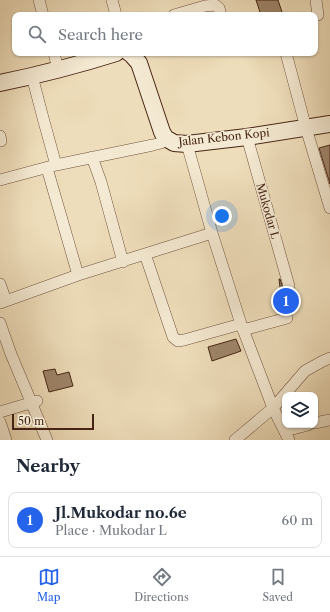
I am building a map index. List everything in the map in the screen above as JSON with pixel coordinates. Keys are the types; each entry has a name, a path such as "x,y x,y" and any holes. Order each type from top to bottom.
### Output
{"main road":[{"path":"0,81 58,70 107,56"},
{"name":"Jalan Kebon Kopi","path":"133,56 139,63 162,132 166,138 174,142 187,144 247,137 330,124"}],"street":[{"path":"39,0 43,12"},
{"path":"112,0 115,12"},
{"path":"316,0 318,12"},
{"path":"182,12 205,3 215,5 219,8 220,12"},
{"path":"55,56 58,70"},
{"path":"287,56 306,128 330,208"},
{"path":"32,76 43,118 51,166 78,275"},
{"name":"Mukodar L","path":"247,137 289,286"},
{"path":"0,180 51,166 153,145 166,138"},
{"path":"187,144 212,233 242,327 273,408 287,435 302,428"},
{"path":"92,157 101,182 123,262"},
{"path":"0,284 3,302 78,275 212,233"},
{"path":"145,254 173,338 178,341 287,318"},
{"path":"0,322 11,354 34,402 47,440"},
{"path":"235,440 273,408 306,371 330,358"},
{"path":"0,412 34,402"},
{"path":"318,422 330,420"},
{"path":"0,422 6,440"}],"building":[{"path":"256,0 278,0 282,12 260,12"},
{"path":"330,145 330,184 319,148"},
{"path":"279,279 284,291 288,293 293,311 283,312"},
{"path":"236,339 241,351 212,361 208,347"},
{"path":"55,369 57,375 69,372 73,386 49,392 43,371"}],"place":[{"name":"Jl.Mukodar no.6e","path":"286,301"}]}
